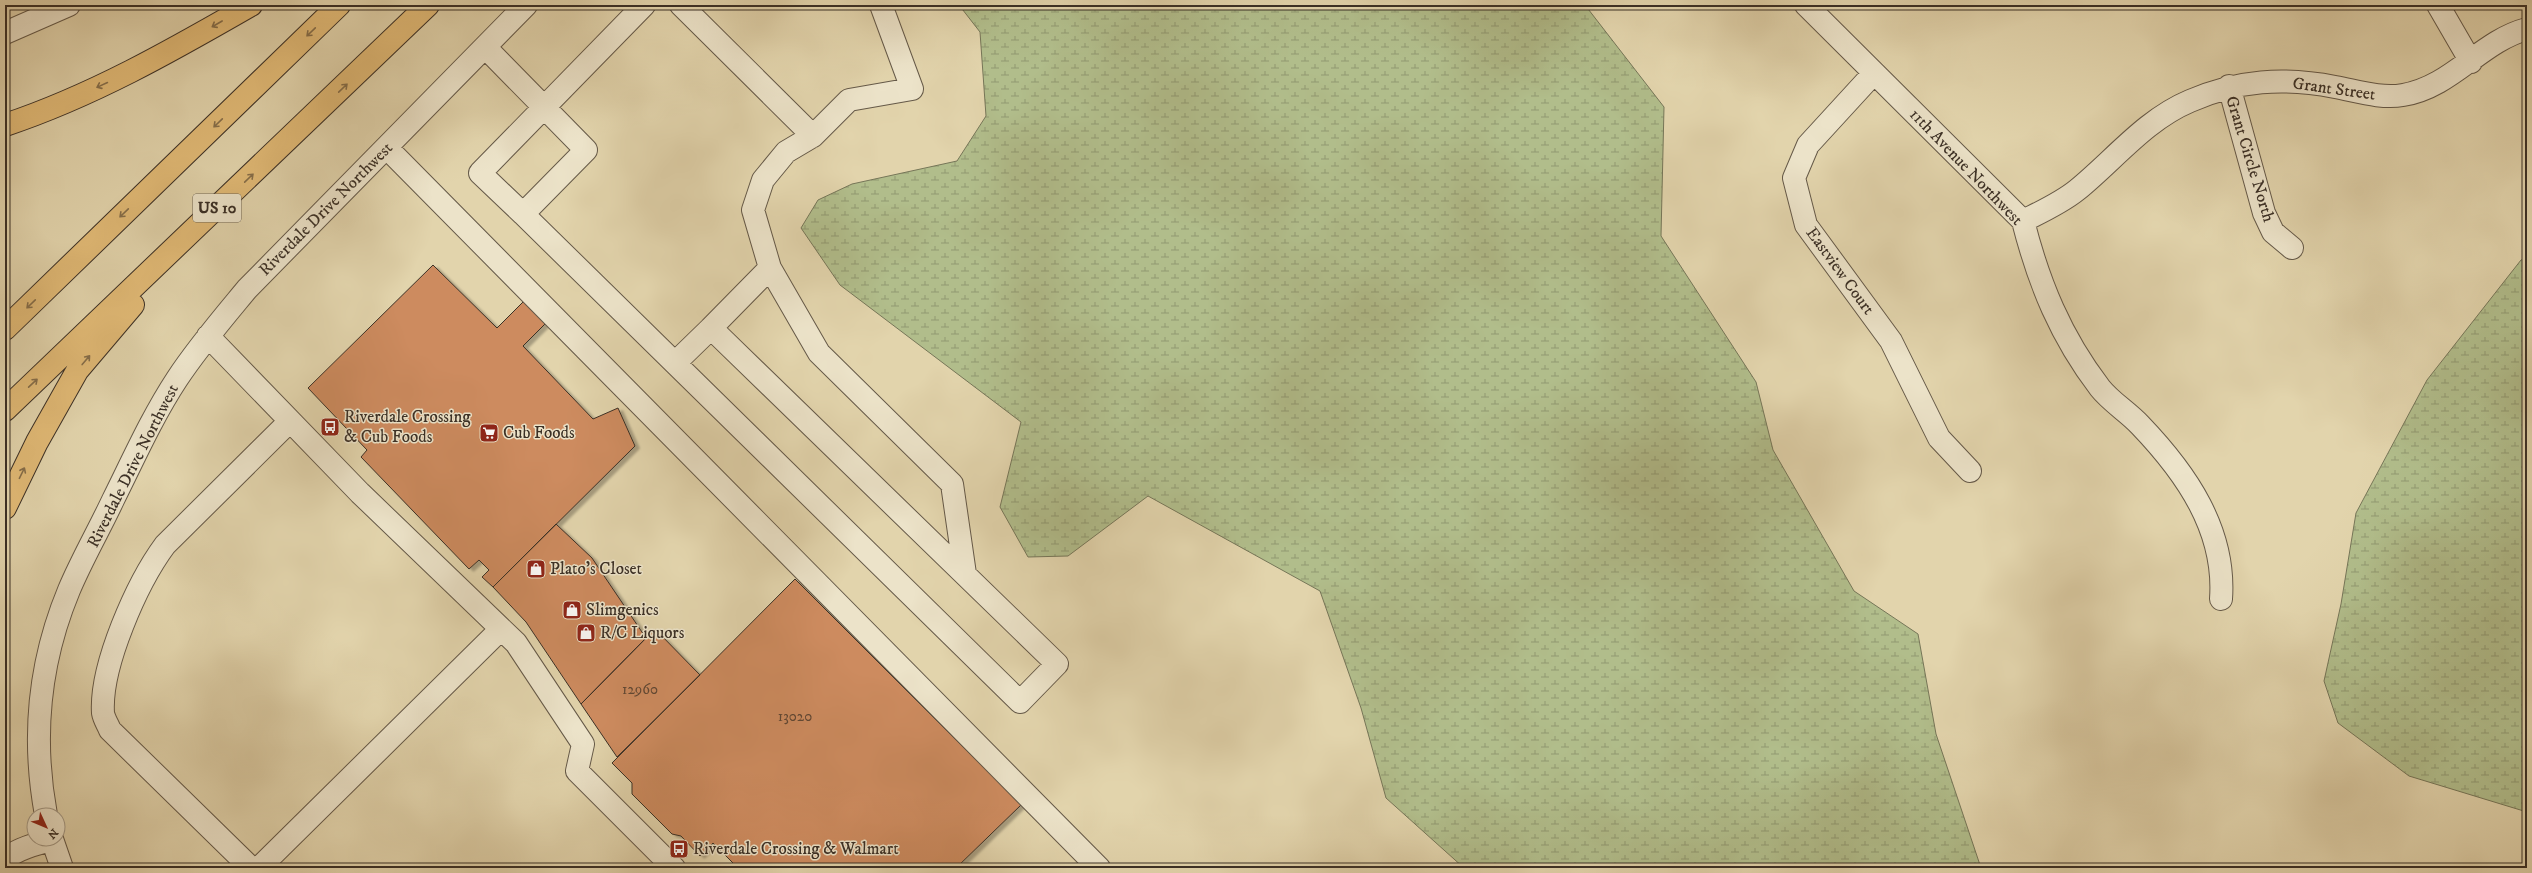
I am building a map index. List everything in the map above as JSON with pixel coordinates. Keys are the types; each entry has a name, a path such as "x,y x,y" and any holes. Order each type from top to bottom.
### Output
{"highway":[{"path":"5,125 53,109 152,62 251,5"},
{"path":"5,329 339,5"},
{"name":"US 10","path":"5,410 428,5"},
{"path":"5,508 37,442 77,371 206,219"}],"street":[{"path":"5,33 69,5"},
{"name":"Riverdale Drive Northwest","path":"44,807 39,778 37,727 42,682 53,635 69,590 152,422 176,380 208,336 248,289 526,5"},
{"path":"644,5 480,173 1020,702 1057,664 711,328"},
{"path":"681,5 813,136"},
{"path":"881,5 912,89 849,100 813,136 786,152 763,180 752,210 770,268 819,353 952,484 965,574"},
{"name":"11th Avenue Northwest","path":"1806,5 2023,222 2035,267 2051,309 2069,341 2101,389 2139,424 2176,464 2194,492 2214,534 2222,577 2221,599"},
{"path":"2438,5 2471,62"},
{"name":"Grant Street","path":"2023,222 2056,205 2076,191 2148,125 2189,101 2228,86 2264,82 2310,82 2382,96 2403,96 2436,85 2500,41 2527,29"},
{"path":"485,47 586,150 523,214"},
{"name":"Eastview Court","path":"1874,73 1808,145 1794,178 1806,225 1891,341 1939,438 1970,471"},
{"name":"Grant Circle North","path":"2228,86 2264,213 2273,232 2292,248"},
{"path":"387,148 1094,866"},
{"path":"675,364 770,268"},
{"path":"208,336 290,421 500,630 516,643 583,744 577,771 674,868"},
{"path":"251,868 110,730 103,715 104,693 123,623 155,558 165,545 290,421"},
{"path":"259,868 500,630"},
{"path":"5,859 12,853 27,847"},
{"path":"55,847 62,868"}],"green space":[{"path":"959,5 1585,5 1664,107 1661,236 1756,382 1773,450 1854,591 1918,634 1936,734 1981,868 1464,868 1386,798 1361,708 1320,591 1148,496 1068,556 1028,557 1000,507 1021,422 840,285 801,228 818,200 852,184 957,161 986,116 980,32"},
{"path":"2527,258 2527,812 2409,776 2338,723 2324,681 2341,604 2356,513 2427,380 2521,260"}],"building":[{"name":"Cub Foods","path":"433,265 497,328 526,299 548,321 523,346 593,419 618,408 635,446 493,587 482,577 489,570 479,560 469,569 361,457 367,450 308,388"},
{"path":"556,524 592,558 646,638 581,704 526,622 493,587"},
{"path":"795,579 1021,805 956,868 738,868 713,843 700,856 681,836 672,834 632,794 632,783 612,763"},
{"path":"655,629 700,675 617,757 581,704"}],"place":[{"name":"Riverdale Crossing & Cub Foods","path":"330,427"},
{"name":"Cub Foods","path":"489,433"},
{"name":"Plato's Closet","path":"536,569"},
{"name":"Slimgenics","path":"572,610"},
{"name":"R/C Liquors","path":"586,633"},
{"name":"Riverdale Crossing & Walmart","path":"679,849"}]}
